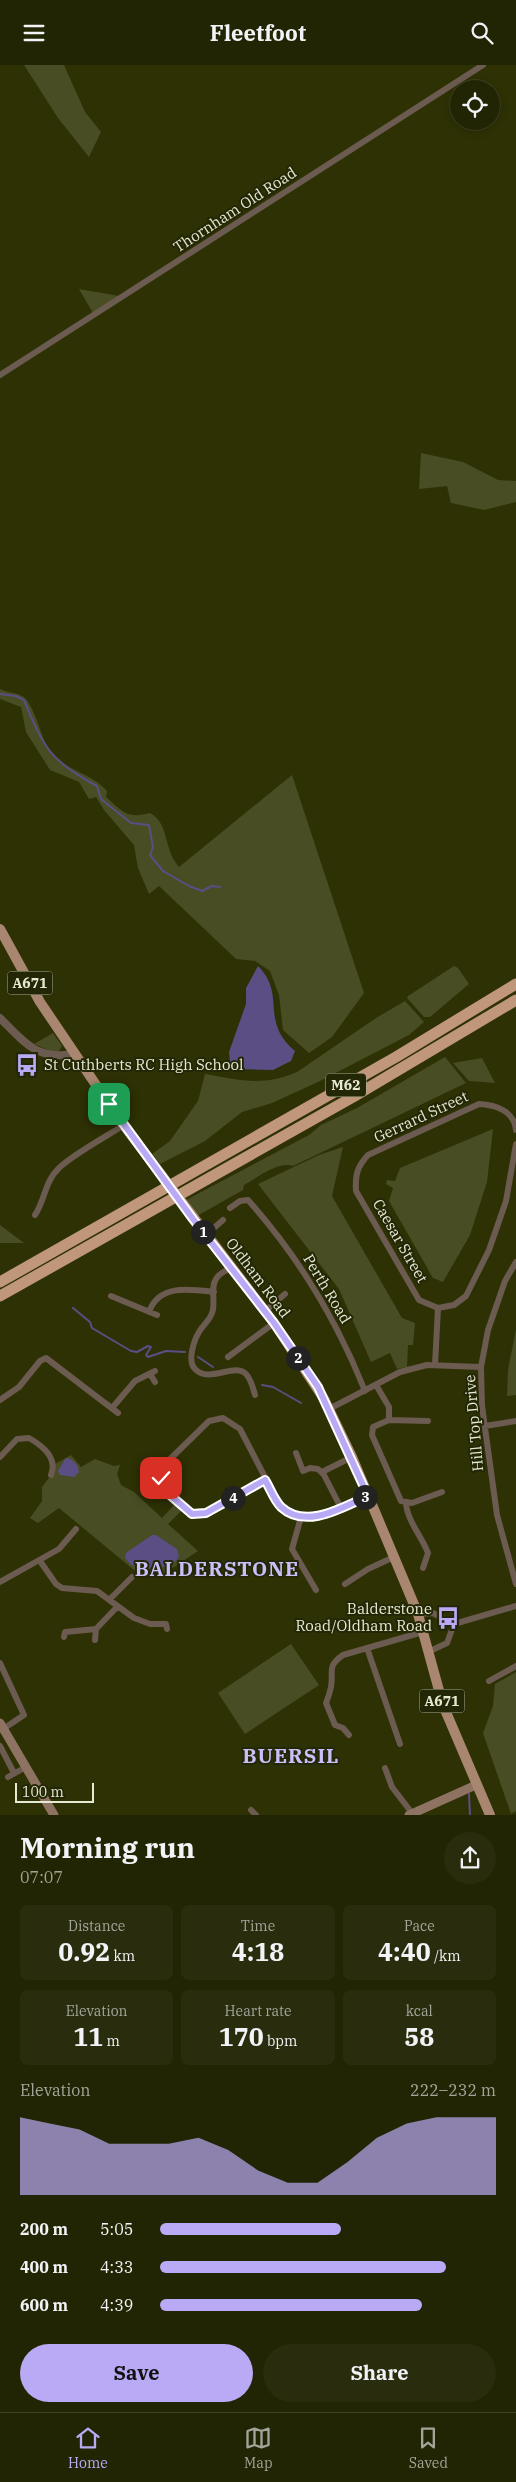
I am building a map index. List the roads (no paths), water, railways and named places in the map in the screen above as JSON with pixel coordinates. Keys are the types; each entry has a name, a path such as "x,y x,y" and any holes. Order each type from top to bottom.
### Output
{"highway":[{"name":"M62","path":"0,1282 175,1184 437,1033 516,985"},
{"name":"M62","path":"0,1296 353,1097 516,1000"}],"main road":[{"name":"Oldham Road","path":"0,929 40,1001 74,1054 124,1125 274,1323 318,1387 352,1457 418,1614 430,1651 443,1705 490,1815"},
{"path":"2,1726 54,1815"},
{"path":"411,1814 476,1785"}],"street":[{"name":"Thornham Old Road","path":"0,375 239,224 483,65"},
{"path":"0,1018 24,1042 41,1053 60,1056 74,1054"},
{"name":"Gerrard Street","path":"355,1175 359,1165 368,1155 479,1104 493,1105 508,1112 516,1130"},
{"path":"35,1215 41,1206 43,1192 59,1168 124,1125"},
{"path":"435,1365 438,1308 454,1305 466,1296 489,1250 506,1201 515,1161 516,1144"},
{"name":"Caesar Street","path":"355,1175 356,1191 419,1300 438,1308"},
{"name":"Perth Road","path":"230,1208 240,1201 248,1201 307,1275 327,1310 365,1391"},
{"path":"206,1235 223,1220"},
{"name":"Hill Top Drive","path":"516,1262 505,1281 488,1330 481,1367 485,1426 497,1515 516,1585"},
{"path":"231,1267 221,1272 215,1280 212,1315 198,1333 190,1367 210,1375 234,1370 243,1371 248,1375 255,1395"},
{"path":"149,1312 156,1299 163,1293 175,1290 214,1292"},
{"path":"265,1311 285,1294"},
{"path":"115,1296 157,1315"},
{"path":"228,1357 274,1323"},
{"path":"0,1400 18,1387 40,1361 46,1358 118,1413"},
{"path":"329,1409 400,1372 427,1365 481,1367"},
{"path":"112,1408 135,1381 152,1372 155,1382"},
{"path":"376,1385 388,1407 389,1420"},
{"path":"265,1480 206,1513 192,1514 163,1489 161,1478 162,1467 208,1421 224,1418 240,1429 280,1506 291,1514 301,1517 323,1515 368,1496"},
{"path":"428,1421 389,1420 373,1427 372,1435 400,1501 412,1503 442,1492"},
{"path":"485,1426 516,1421"},
{"path":"0,1457 17,1439 30,1438 43,1447 50,1456 53,1465 51,1476"},
{"path":"296,1453 303,1471 310,1468 318,1469 322,1472 341,1508"},
{"path":"322,1472 352,1457"},
{"path":"406,1502 406,1512 418,1529 428,1553 422,1567"},
{"path":"301,1517 292,1549 316,1590"},
{"path":"0,1582 59,1549 76,1529"},
{"path":"345,1584 368,1569 394,1557"},
{"path":"40,1561 56,1584 62,1587 97,1591 110,1599 116,1607 134,1618 150,1624 166,1624 167,1629"},
{"path":"110,1599 132,1577"},
{"path":"418,1614 433,1613 454,1624 516,1606"},
{"path":"95,1640 96,1629 116,1607"},
{"path":"430,1651 447,1643 454,1624"},
{"path":"64,1633 96,1629"},
{"path":"349,1735 343,1728 335,1725 326,1703 332,1686 330,1673 334,1661 343,1655 423,1632"},
{"path":"367,1648 400,1744"},
{"path":"0,1663 24,1715 2,1726"},
{"path":"489,1681 516,1666"},
{"path":"0,1746 14,1773"},
{"path":"8,1777 26,1767"},
{"path":"385,1768 392,1787 411,1814"}],"waterway":[{"path":"0,694 16,696 24,700 37,730 50,752 69,769 97,786 101,799 131,823 149,825 153,847 150,855 163,871 202,891 212,886 220,887"},
{"path":"73,1308 90,1322 92,1328 131,1351 137,1352 148,1346 151,1347 146,1355 148,1357 166,1351 185,1352"},
{"path":"198,1357 213,1367"},
{"path":"262,1385 273,1387 301,1403"},
{"path":"469,1794 470,1815"}],"place":[{"name":"St Cuthberts RC High School","path":"27,1065"},
{"name":"Balderstone Road/Oldham Road","path":"448,1618"}],"district":[{"name":"BALDERSTONE","path":"217,1569"},
{"name":"BUERSIL","path":"291,1756"}]}
